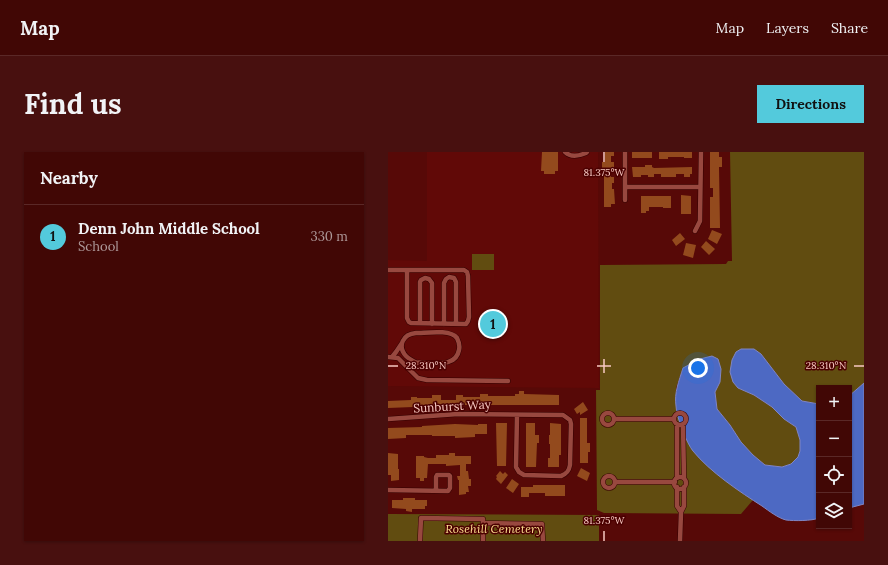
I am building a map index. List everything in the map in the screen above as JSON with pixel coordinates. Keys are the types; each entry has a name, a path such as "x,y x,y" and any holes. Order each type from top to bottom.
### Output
{"street":[{"path":"565,152 569,155 576,156 581,156 587,152"},
{"path":"625,152 625,200"},
{"path":"695,231 700,221 701,152"},
{"path":"625,187 700,186"},
{"path":"388,270 407,270 464,270 467,272 468,321 466,324 411,324 407,318 407,270"},
{"path":"444,324 444,283 449,277 454,278 456,282 456,324"},
{"path":"420,324 420,282 425,278 429,279 432,283 432,324"},
{"path":"390,357 396,352 406,336 412,333 446,332 457,338 460,348 459,353 452,362 417,363 406,357 403,352 403,341"},
{"path":"390,357 398,358 418,378 427,380 508,381"},
{"path":"409,368 417,363"},
{"path":"674,419 679,413 683,414 686,419 683,424 684,478 686,482 684,487 684,506 681,512 680,541"},
{"name":"Sunburst Way","path":"388,419 458,414 559,415 565,416 570,420 571,424 570,468 567,473 561,476 524,475 519,472 516,467 517,415"},
{"path":"614,419 674,419"},
{"path":"674,419 677,424 677,478 674,482"},
{"path":"677,424 683,424"},
{"path":"388,490 436,491 448,491 450,488 449,475 437,475 436,491"},
{"path":"677,478 684,478"},
{"path":"615,482 674,482"},
{"path":"674,482 677,487 677,506 681,512"},
{"path":"677,487 684,487"},
{"path":"420,541 421,518 483,519 483,541"},
{"path":"483,524 542,524 542,541"}],"shaded area":[{"path":"427,152 598,152 599,388 388,386 388,260 427,261"}],"green space":[{"path":"730,152 864,152 864,383 852,393 852,385 816,385 816,403 802,401 784,384 761,354 738,388 754,395 772,407 784,419 796,427 800,440 800,451 798,457 791,464 782,467 765,465 741,442 717,409 715,392 720,382 683,368 676,388 676,407 683,430 732,486 753,500 741,514 604,513 597,510 596,390 600,390 600,265 726,264 728,261 732,261"},
{"path":"472,254 494,254 494,270 472,270"},
{"name":"Rosehill Cemetery","path":"388,514 599,515 599,541 388,541"}],"water":[{"path":"741,349 754,349 761,354 784,384 802,401 816,403 816,519 798,521 786,520 774,514 717,474 693,451 685,436 676,411 677,387 683,368 700,359 712,356 718,359 721,369 720,382 715,392 717,409 741,442 765,465 782,467 791,464 798,457 800,451 800,440 796,427 784,419 772,407 754,395 738,388 733,382 730,372 732,360 736,352"},
{"path":"864,383 864,504 852,507 852,421 852,393"}],"building":[{"path":"542,152 558,152 558,171 555,171 555,174 544,174 544,171 541,171"},
{"path":"605,152 614,152 614,156 611,156 611,162 614,162 614,170 611,170 611,177 614,177 612,189 614,189 615,204 611,204 611,207 604,207 604,170 602,170 602,162 605,162"},
{"path":"632,152 652,152 652,158 632,158"},
{"path":"659,152 692,152 692,158 668,157 668,159 659,159"},
{"path":"710,152 719,152 719,157 722,157 722,167 719,167 720,228 710,228 710,197 713,197 713,188 710,188"},
{"path":"645,165 652,165 654,168 692,167 692,174 690,174 690,177 684,177 684,174 676,174 676,177 661,177 661,174 654,174 654,177 641,175 641,177 633,177 632,167 645,167"},
{"path":"681,195 691,196 691,214 681,214"},
{"path":"641,196 671,196 671,208 649,207 649,211 646,211 646,213 641,213"},
{"path":"712,230 722,234 717,244 708,239"},
{"path":"680,233 685,239 676,246 672,240"},
{"path":"706,241 715,249 709,255 701,247"},
{"path":"686,243 696,245 693,258 683,255"},
{"path":"519,391 524,391 524,394 559,395 559,405 463,405 388,408 388,401 411,400 411,397 432,398 432,395 441,395 441,400 456,400 456,395 463,395 463,397 480,397 480,394 488,394 488,396 515,396 515,394 519,394"},
{"path":"583,402 588,410 580,415 580,412 577,414 574,409"},
{"path":"580,418 587,418 587,443 590,443 588,463 580,463"},
{"path":"496,423 507,423 506,466 497,466"},
{"path":"526,423 535,423 535,435 539,435 539,443 537,443 536,467 526,467"},
{"path":"550,423 561,424 561,455 559,455 559,467 548,467 548,458 550,458"},
{"path":"455,424 487,424 487,434 475,434 475,437 455,438 455,436 406,435 406,438 388,439 388,428"},
{"path":"388,453 398,454 399,480 391,481 391,475 388,475"},
{"path":"449,453 455,453 455,456 471,456 471,464 466,464 466,471 468,471 469,479 471,479 471,486 468,486 469,492 466,492 466,494 459,495 459,480 457,476 460,476 460,465 446,466 446,464 428,464 427,478 424,478 424,481 420,481 420,478 416,478 416,456 436,458 436,455 449,455"},
{"path":"581,468 590,473 587,481 577,476"},
{"path":"500,471 503,474 505,472 508,475 501,484 496,479 496,476"},
{"path":"512,479 519,484 513,493 506,488"},
{"path":"533,485 565,485 565,496 545,496 545,493 529,493 529,497 521,497 521,487 533,487"},
{"path":"403,498 427,500 427,506 425,506 425,509 412,509 412,512 406,511 406,509 392,508 392,500 403,500"}],"place":[{"name":"Denn John Middle School","path":"493,324"}]}
